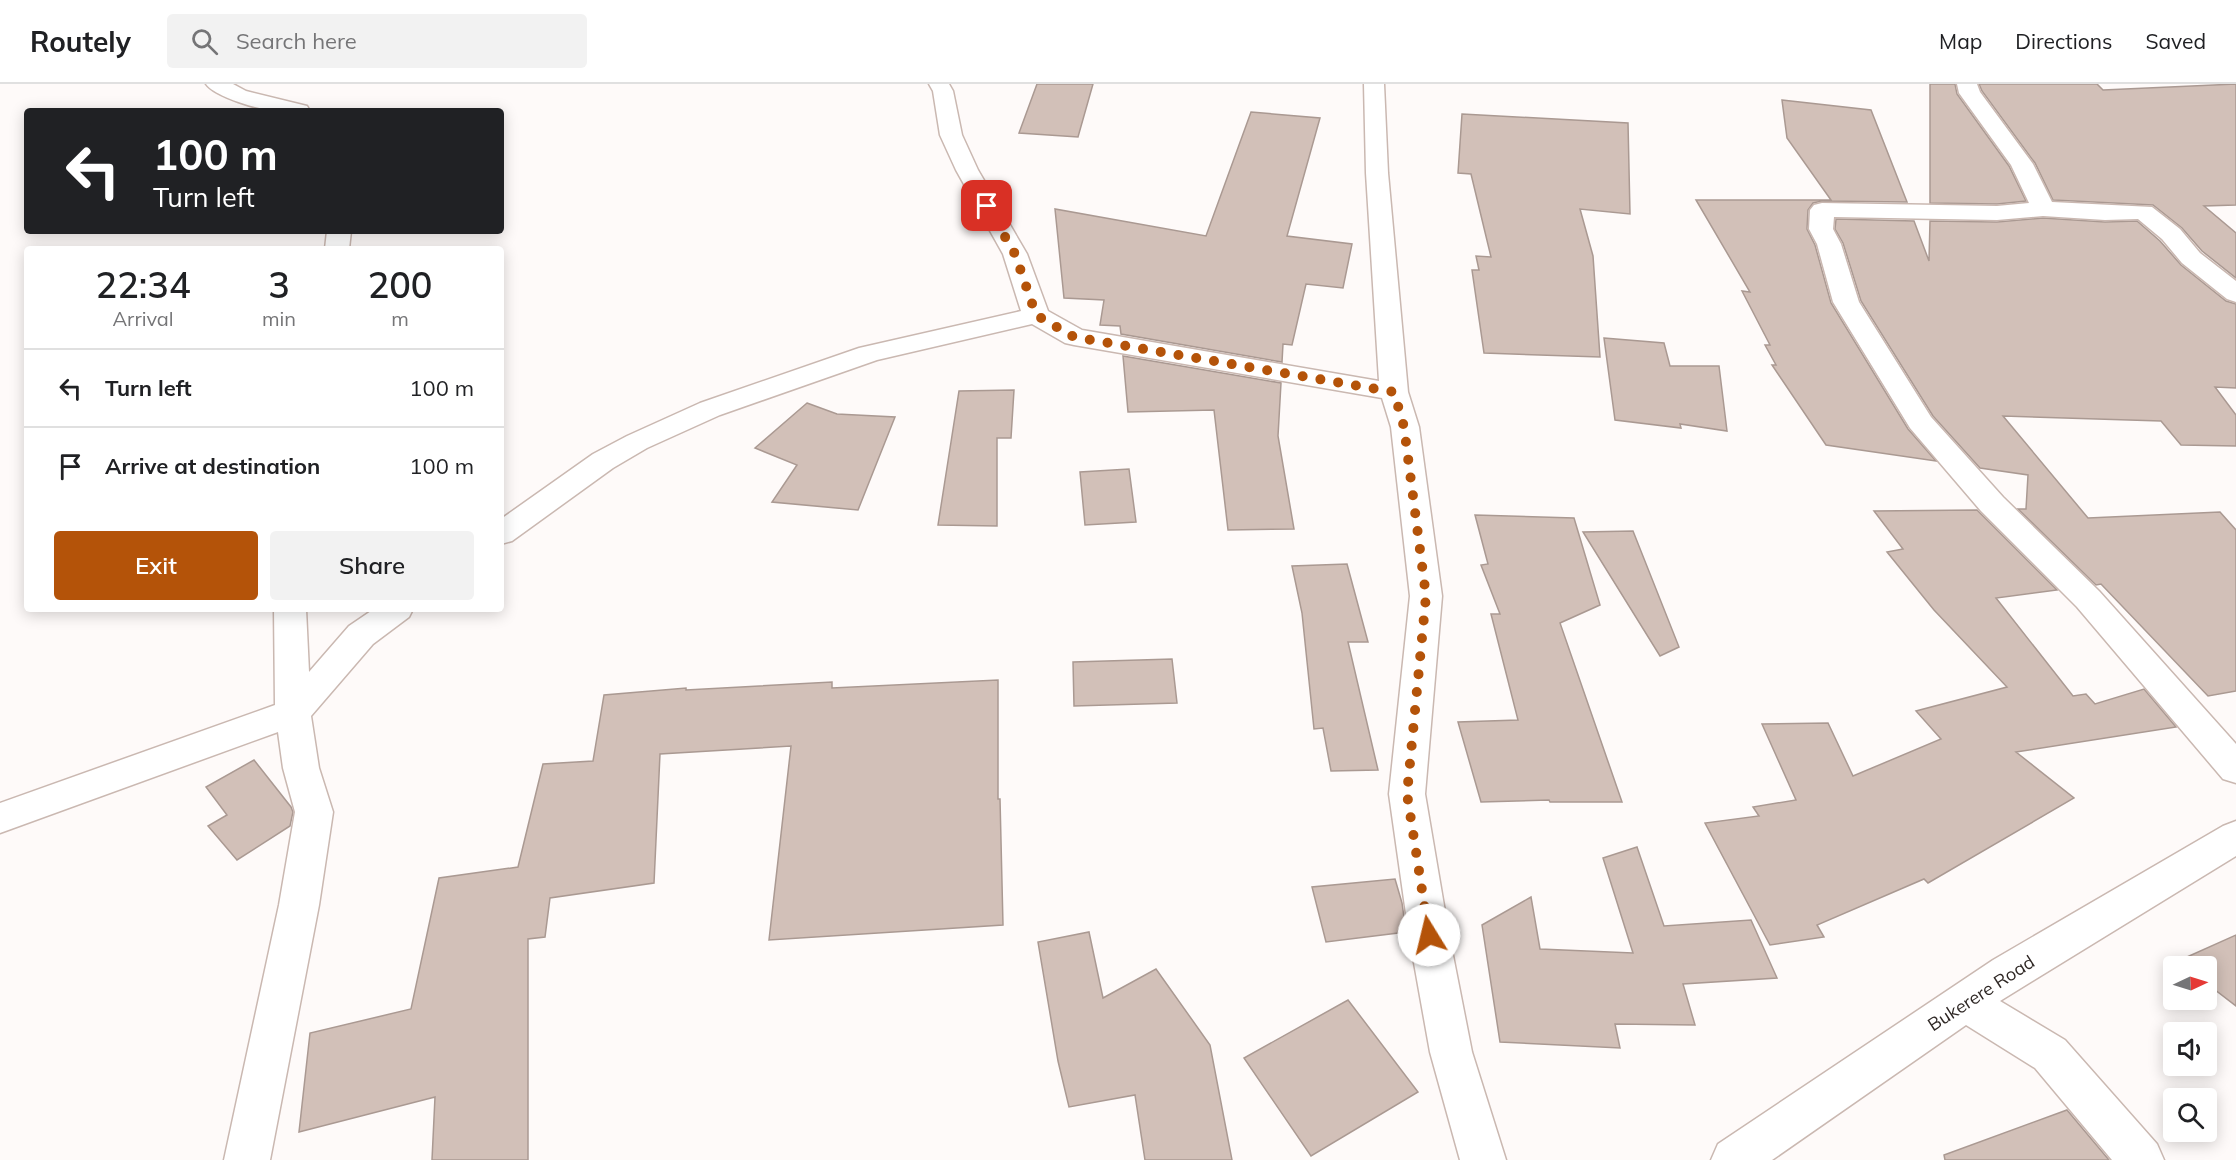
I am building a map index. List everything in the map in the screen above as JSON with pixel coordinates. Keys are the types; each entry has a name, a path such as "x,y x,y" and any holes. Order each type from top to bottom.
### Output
{"street":[{"path":"216,84 239,95 288,108"},
{"path":"939,84 943,91 951,135 967,170 1015,254 1036,315 1074,337 1394,392"},
{"path":"1374,84 1377,173 1394,392 1404,427 1426,596 1407,794 1429,935 1451,1052 1483,1160"},
{"path":"1967,84 1970,93 2022,164 2043,208"},
{"path":"2236,294 2191,258 2170,234 2144,212 2105,213 2043,208 1997,213 1822,210 1821,229 1829,244 1845,302 1920,422 1992,504 2088,599 2236,769"},
{"path":"504,532 603,461 637,442 710,409 869,354 1036,315"},
{"path":"247,1160 299,905 314,812 301,768 293,712 290,612"},
{"path":"0,818 293,712 361,635 393,612"},
{"name":"Bukerere Road","path":"1734,1160 2007,973 2236,837"},
{"path":"1966,1002 2050,1054 2141,1160"}],"building":[{"path":"1037,84 1093,84 1078,137 1019,133"},
{"path":"1930,84 1955,84 1957,94 2009,166 2026,201 1997,204 1930,203"},
{"path":"1979,84 2097,84 2103,90 2236,84 2236,205 2204,206 2236,233 2236,278 2202,251 2182,228 2153,205 2053,200 2035,163"},
{"path":"1782,100 1871,110 1907,202 1822,201 1813,203 1808,210 1807,229 1815,245 1831,303 1908,429 1936,461 1826,445 1772,365 1776,365 1765,345 1770,345 1742,291 1750,292 1696,200 1831,200 1787,138"},
{"path":"1251,112 1320,118 1287,236 1352,244 1343,288 1306,284 1292,345 1283,344 1282,362 1121,334 1120,326 1100,325 1104,300 1064,298 1055,209 1206,236"},
{"path":"1462,114 1628,123 1630,214 1580,209 1593,256 1600,357 1484,353 1472,270 1479,270 1476,256 1491,257 1471,174 1458,173"},
{"path":"2043,218 2105,222 2137,221 2160,241 2181,265 2226,301 2236,304 2236,388 2215,387 2236,415 2236,446 2181,445 2161,421 2003,416 2088,518 2220,512 2236,530 2236,691 2208,696 2101,584 2096,585 2018,509 2026,509 2028,475 1980,468 1933,416 1861,301 1843,243 1835,229 1836,219 1914,221 1929,261 1930,221 1997,222"},
{"path":"1604,338 1664,343 1670,366 1719,366 1727,431 1680,424 1681,428 1615,420"},
{"path":"1123,356 1281,383 1278,436 1294,529 1228,530 1214,410 1128,412"},
{"path":"1014,390 1011,438 997,438 997,526 938,525 959,391"},
{"path":"807,403 837,414 895,417 858,510 772,502 797,465 755,448"},
{"path":"1129,469 1136,522 1085,525 1080,472"},
{"path":"1977,510 2057,590 1996,598 2073,696 2086,694 2095,704 2144,689 2176,727 2016,752 2074,798 1928,883 1924,879 1817,925 1824,937 1770,945 1705,823 1759,816 1753,807 1796,800 1762,724 1828,723 1853,776 1941,739 1916,711 2007,687 1934,610 1887,552 1903,549 1874,511"},
{"path":"1475,515 1574,518 1600,605 1560,623 1622,802 1550,802 1549,800 1481,802 1458,722 1518,720 1491,614 1500,614 1481,565 1488,564"},
{"path":"1633,531 1679,647 1660,656 1583,532"},
{"path":"1347,564 1368,642 1348,642 1378,770 1331,771 1323,728 1314,729 1302,613 1292,566"},
{"path":"1172,659 1177,703 1074,706 1073,662"},
{"path":"998,680 998,799 1000,799 1003,925 769,940 791,746 660,754 654,883 550,898 545,937 528,939 528,1160 432,1160 435,1097 299,1132 310,1033 411,1009 439,878 518,867 543,764 593,761 604,695 686,688 686,690 832,682 832,688"},
{"path":"254,760 293,812 290,826 237,860 208,826 227,815 206,787"},
{"path":"1637,847 1664,926 1751,920 1777,978 1683,984 1695,1025 1615,1024 1620,1048 1500,1042 1482,925 1531,897 1540,949 1633,953 1603,858"},
{"path":"1395,879 1402,903 1406,932 1326,942 1312,887"},
{"path":"1089,932 1103,998 1156,969 1210,1045 1232,1160 1145,1160 1135,1095 1069,1107 1058,1061 1038,942"},
{"path":"2236,935 2236,1006 2217,991 2217,956 2189,956"},
{"path":"1348,1000 1418,1092 1311,1156 1244,1058"},
{"path":"2067,1110 2109,1160 1945,1160 1944,1155"}],"route":[{"path":"987,206 1015,254 1036,315 1074,337 1394,392 1404,427 1426,596 1407,794 1429,935"}]}
